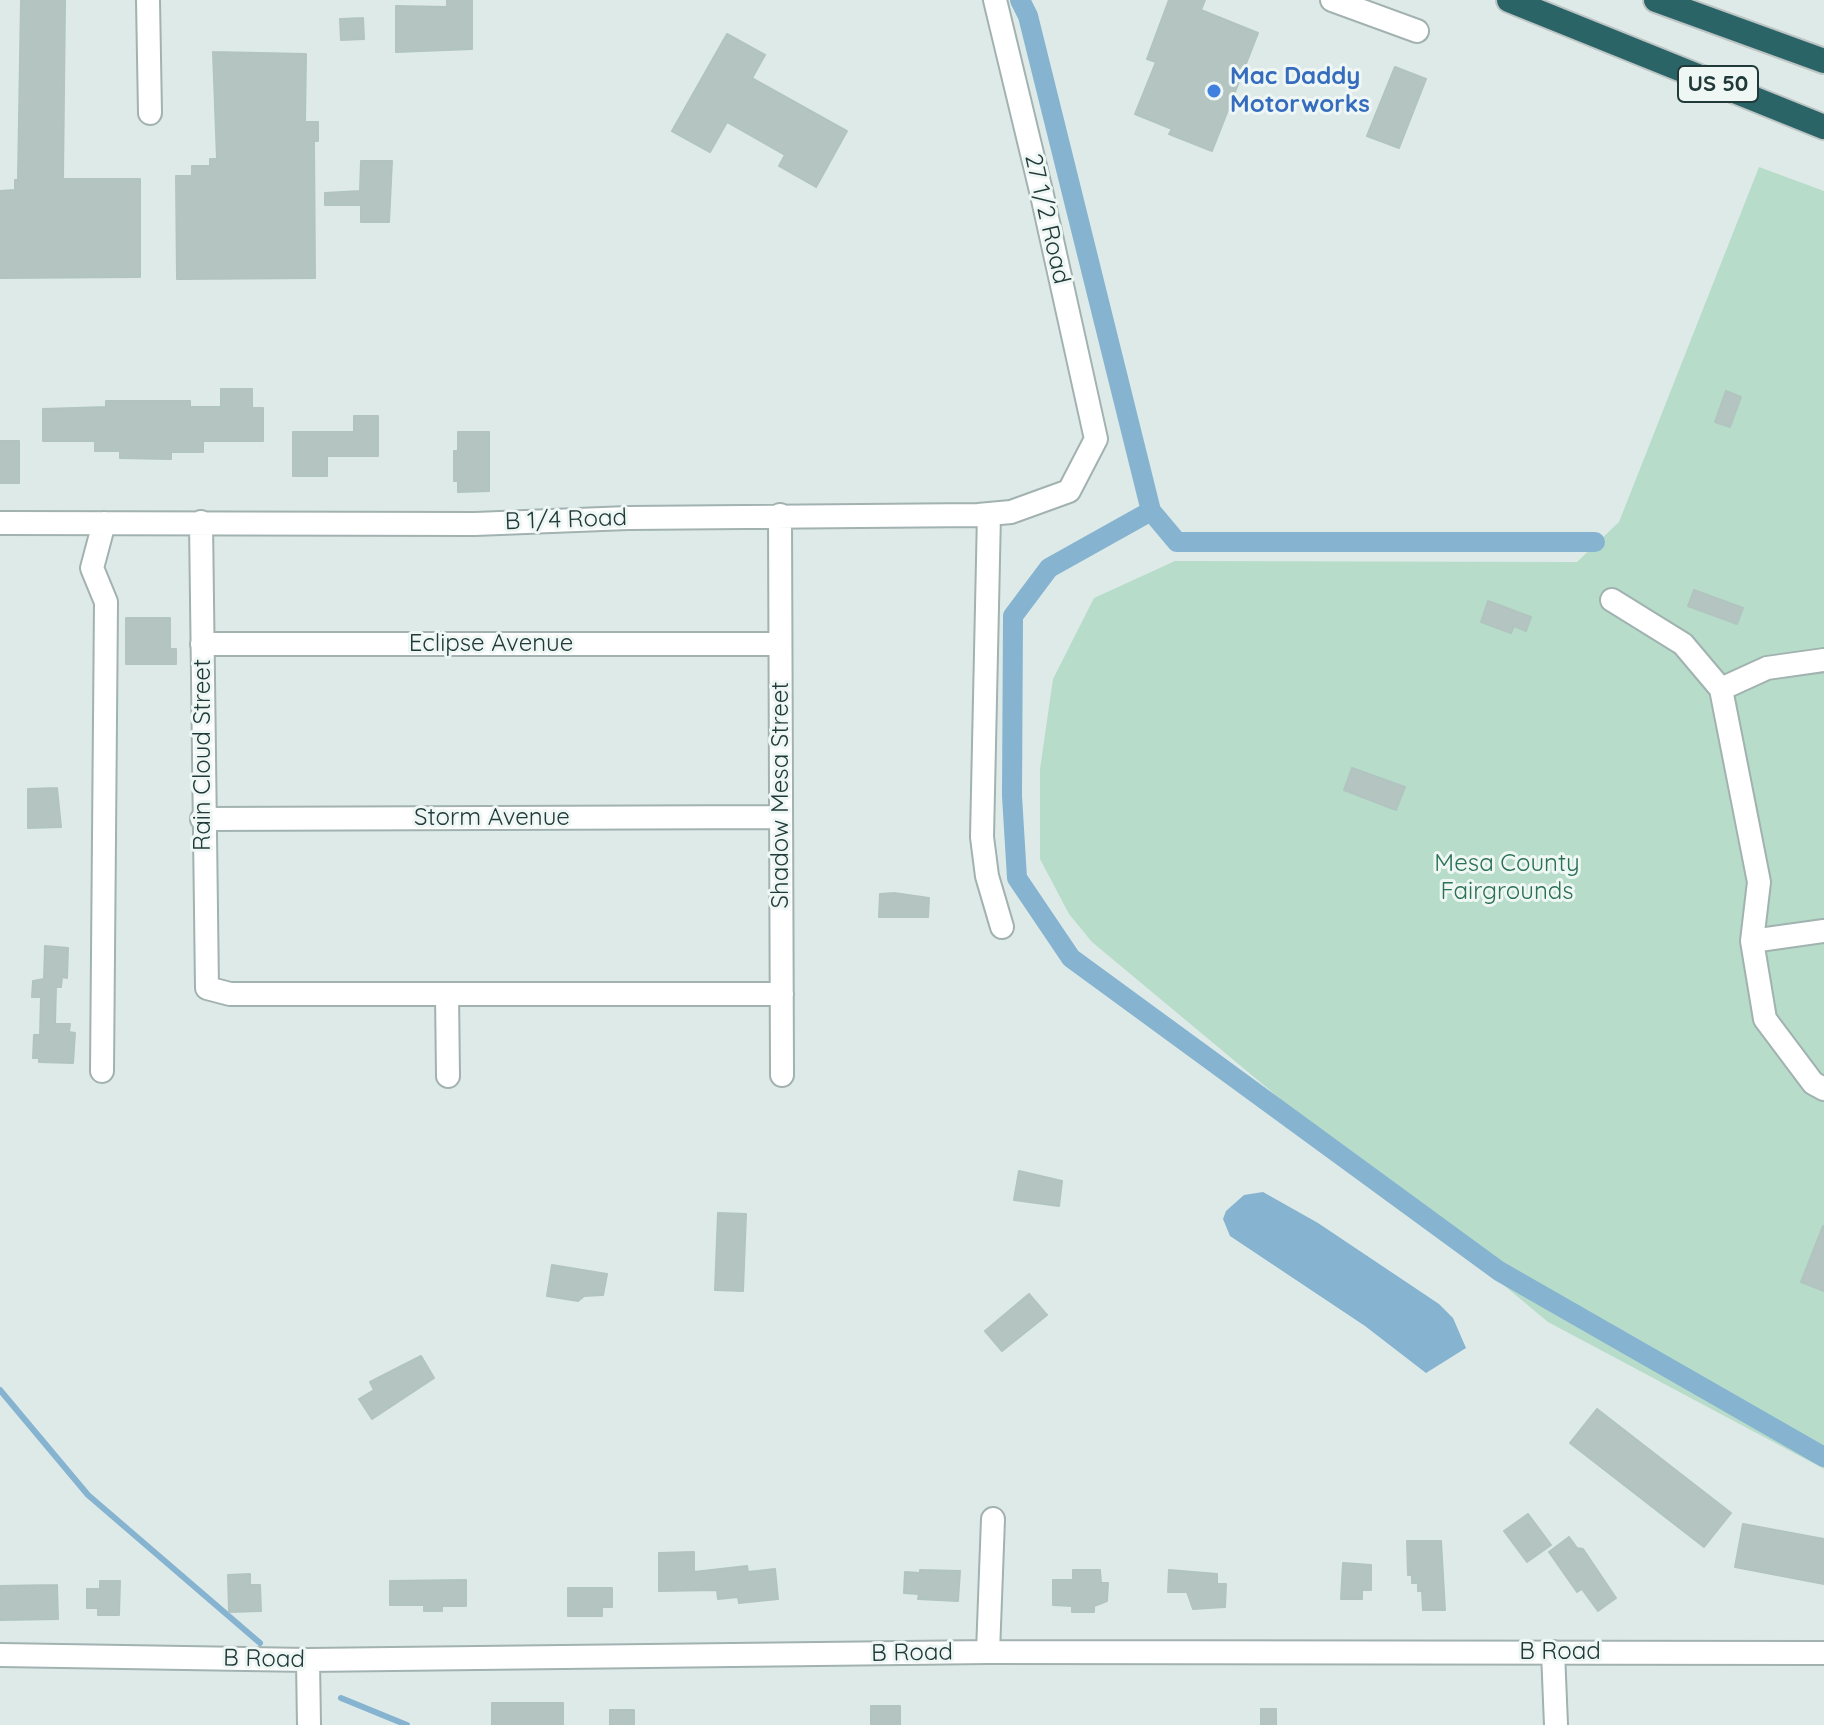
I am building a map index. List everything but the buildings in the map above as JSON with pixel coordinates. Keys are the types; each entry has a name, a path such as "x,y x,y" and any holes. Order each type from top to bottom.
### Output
{"highway":[{"name":"US 50","path":"1509,0 1824,127"},
{"name":"US 50","path":"1667,4 1824,61"},
{"path":"1667,4 1769,25 1824,46"},
{"path":"1612,41 1824,137"}],"street":[{"path":"148,0 150,113"},
{"name":"27 1/2 Road","path":"995,0 1096,439"},
{"path":"1332,0 1417,31"},
{"name":"B 1/4 Road","path":"0,523 475,524 780,515 989,514 1011,512 1069,491 1096,439"},
{"path":"989,514 982,837 987,876 1002,927"},
{"name":"Shadow Mesa Street","path":"780,515 782,1075"},
{"name":"Rain Cloud Street","path":"201,522 202,819 207,988 230,994 447,994"},
{"path":"102,1071 106,602 92,568 104,523"},
{"path":"1612,600 1683,644 1721,689 1759,882 1752,941 1765,1019 1813,1083 1824,1089"},
{"name":"Eclipse Avenue","path":"202,644 780,644"},
{"path":"1721,689 1767,668 1824,660"},
{"name":"Storm Avenue","path":"202,819 781,817"},
{"path":"1752,941 1824,931"},
{"path":"448,1076 447,994 782,994"},
{"path":"988,1652 993,1519"},
{"name":"B Road","path":"0,1655 308,1660 988,1652 1824,1653"},
{"path":"1553,1652 1556,1725"},
{"path":"308,1660 309,1725"}],"green space":[{"name":"Mesa County Fairgrounds","path":"1759,167 1824,191 1824,1469 1548,1322 1092,942 1069,914 1040,859 1040,769 1053,679 1094,598 1175,561 1577,562 1619,522"}],"water":[{"path":"1263,1192 1318,1223 1439,1304 1453,1318 1466,1348 1426,1373 1365,1326 1230,1236 1223,1219 1226,1211 1244,1195"}],"waterway":[{"path":"1020,0 1028,16 1151,511 1177,542 1595,542"},
{"path":"1151,511 1049,568 1013,616 1012,796 1017,878 1071,958 1499,1271 1824,1457"},
{"path":"0,1390 88,1495 260,1643"},
{"path":"341,1698 407,1725"}],"place":[{"name":"Mac Daddy Motorworks","path":"1214,91"}]}
